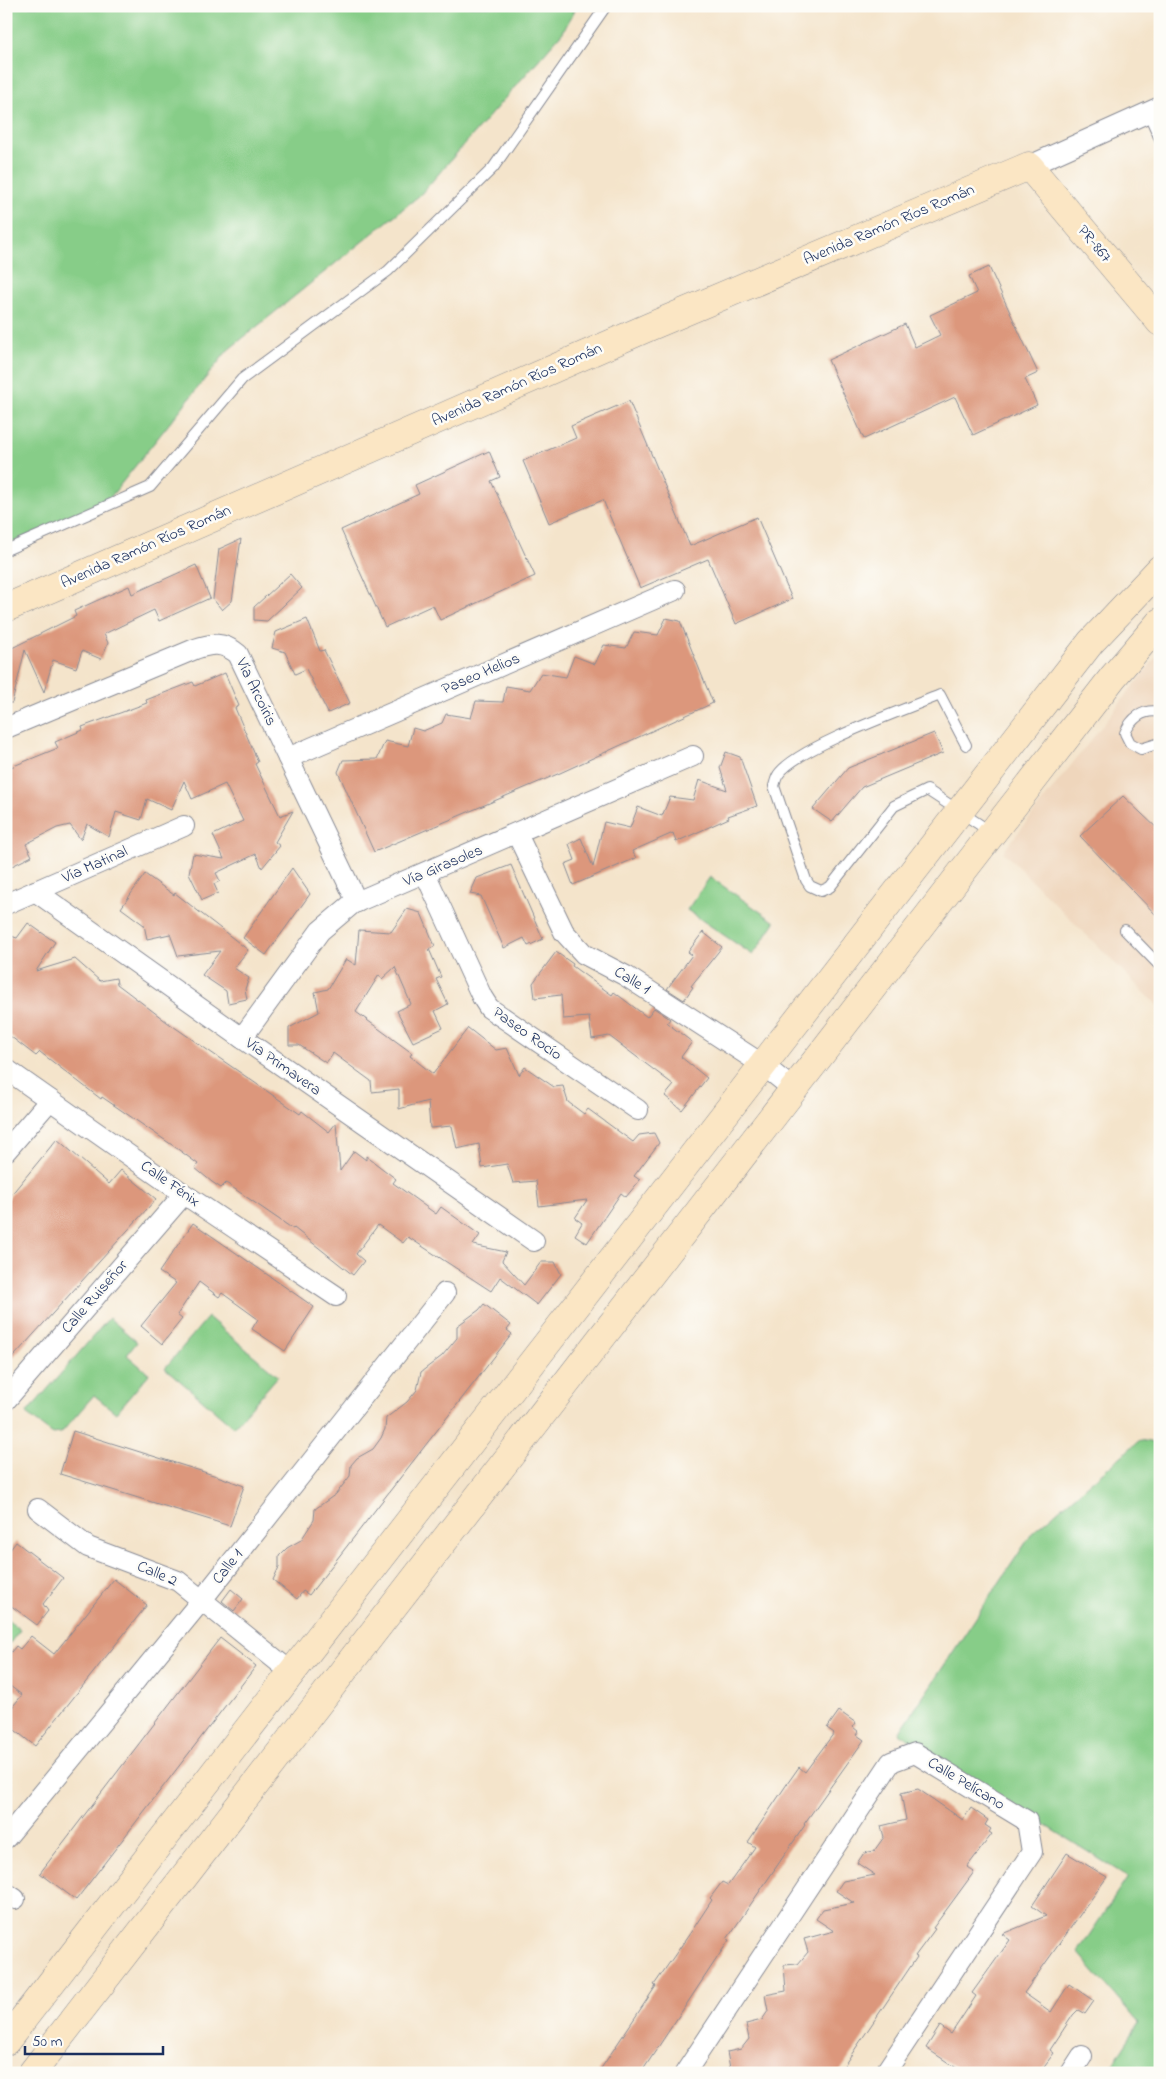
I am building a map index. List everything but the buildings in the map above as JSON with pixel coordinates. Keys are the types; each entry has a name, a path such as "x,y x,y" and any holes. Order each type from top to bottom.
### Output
{"street":[{"path":"1029,166 1154,110"},
{"name":"PR-867","path":"1029,166 1160,322"},
{"name":"Avenida Ramón Ríos Román","path":"6,608 640,331 1029,166"},
{"path":"6,2040 959,810 1091,642 1160,569"},
{"name":"Paseo Helios","path":"288,758 674,590"},
{"path":"32,2073 1113,676 1160,622"},
{"name":"Vía Arcoíris","path":"6,728 195,649 210,644 230,647 238,654 357,902"},
{"name":"Vía Girasoles","path":"242,1038 320,931 357,902 693,756"},
{"name":"Vía Matinal","path":"6,904 184,826"},
{"name":"Calle 1","path":"517,834 564,932 584,954 626,976 762,1065 793,1089"},
{"name":"Paseo Rocío","path":"425,873 482,998 489,1008 638,1110"},
{"name":"Vía Primavera","path":"35,891 534,1241"},
{"name":"Calle Fénix","path":"6,1069 184,1194 336,1296"},
{"path":"6,1151 50,1100"},
{"name":"Calle Ruiseñor","path":"6,1400 184,1194"},
{"name":"Calle 1","path":"6,1838 201,1600 445,1293"},
{"name":"Calle 2","path":"38,1509 88,1546 178,1581 291,1672"},
{"path":"291,1672 315,1676 329,1669 364,1624 378,1610 399,1598"},
{"path":"231,1816 234,1794 297,1706 299,1683 291,1672"},
{"name":"Calle Pelícano","path":"685,2073 891,1762 915,1753 1027,1821 1032,1852 885,2073"},
{"path":"1071,2073 1082,2056"}],"lane":[{"path":"6,550 150,487 242,379 388,271 494,168 606,6"},
{"path":"1154,110 1160,139"},
{"path":"966,745 940,695 818,746 795,759 778,775 774,786 806,880 810,886 821,891 830,887 894,806 926,790 992,832"},
{"path":"1160,712 1141,714 1129,722 1125,733 1130,743 1140,749 1160,742"},
{"path":"1125,930 1160,966"}],"shaded area":[{"path":"1160,652 1160,1008 1003,852"}],"green space":[{"path":"6,6 577,6 563,32 420,195 228,350 105,504 6,545"},
{"path":"710,877 775,922 753,955 687,910"},
{"path":"208,1317 278,1376 234,1427 165,1368"},
{"path":"109,1318 137,1342 127,1355 149,1374 116,1413 94,1395 61,1433 53,1434 26,1414"},
{"path":"1140,1440 1160,1444 1160,2073 1107,2073 1139,2023 1078,1952 1128,1877 899,1733 1033,1532"},
{"path":"6,1619 20,1630 6,1648"}]}
